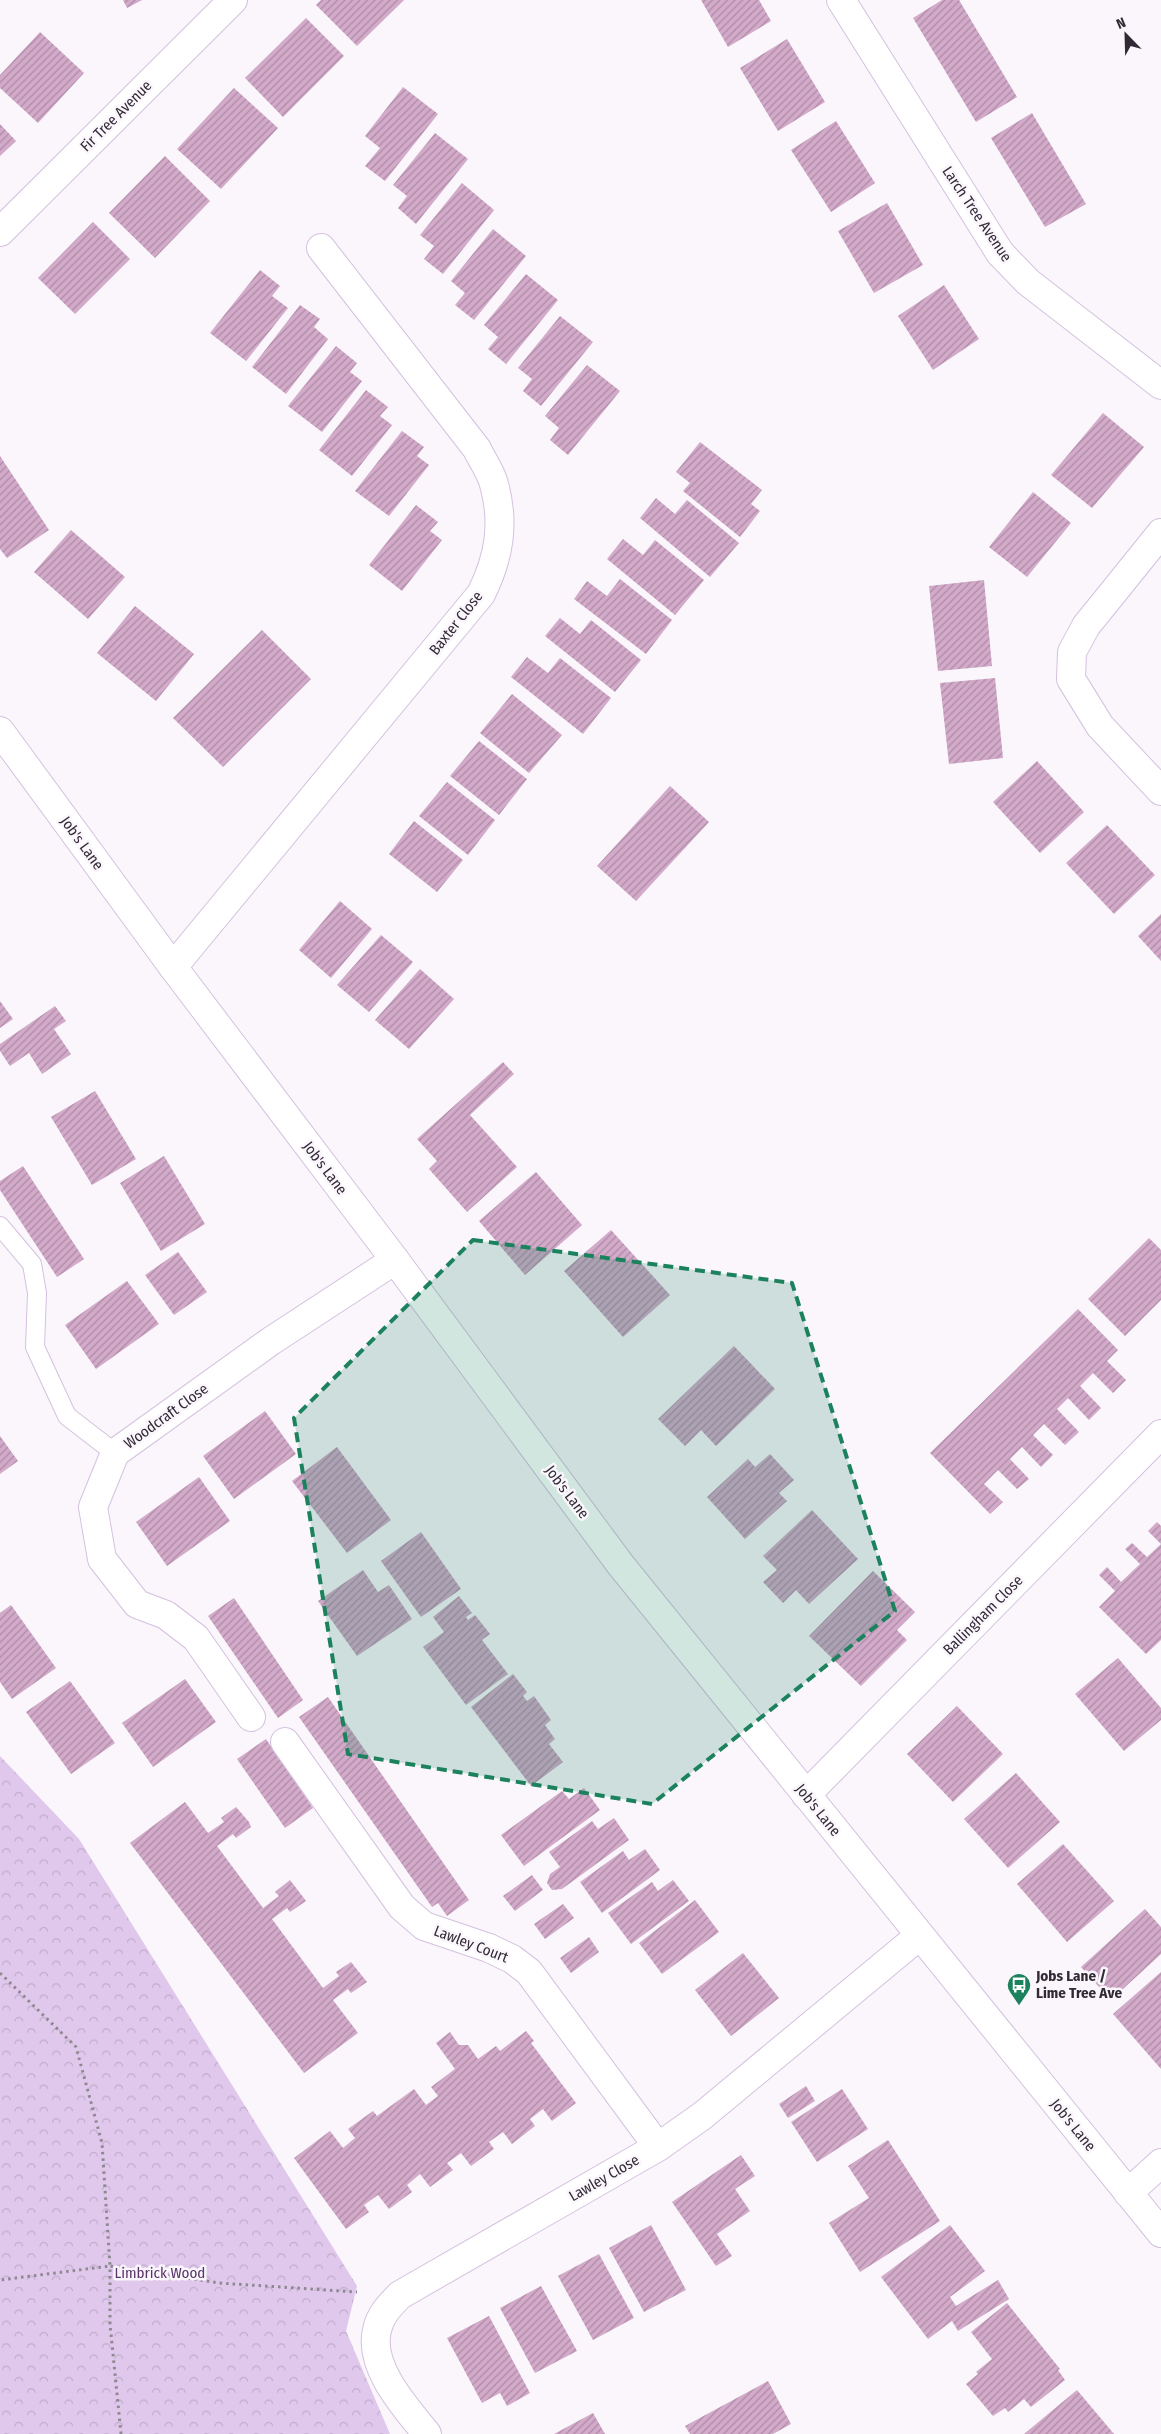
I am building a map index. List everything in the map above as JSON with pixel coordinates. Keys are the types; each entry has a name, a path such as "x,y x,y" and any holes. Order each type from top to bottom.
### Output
{"street":[{"name":"Fir Tree Avenue","path":"0,232 233,0"},
{"name":"Larch Tree Avenue","path":"841,0 1000,253 1028,282 1161,385"},
{"name":"Baxter Close","path":"173,968 480,594 493,570 498,546 500,518 494,483 476,449 321,248"},
{"path":"1161,534 1086,626 1072,652 1071,679 1100,726 1161,791"},
{"name":"Job's Lane","path":"0,731 173,968 395,1260 620,1564 1161,2233"},
{"name":"Woodcraft Close","path":"251,1717 196,1638 166,1615 137,1604 102,1559 93,1506 115,1453 271,1341 395,1260"},
{"name":"Ballingham Close","path":"806,1795 1161,1434"},
{"name":"Lawley Court","path":"285,1742 402,1907 424,1926 512,1959 529,1972 658,2147"},
{"name":"Lawley Close","path":"427,2434 396,2395 383,2371 378,2351 377,2330 385,2311 400,2294 658,2147 702,2116 919,1936"},
{"path":"1128,2192 1161,2163"}],"lane":[{"path":"0,1226 32,1264 37,1293 35,1347 67,1416 115,1453"}],"path":[{"path":"0,1973 76,2047 102,2143 110,2266 110,2324 121,2434"},
{"path":"0,2280 110,2266 219,2283 400,2294"}],"highlighted area":[{"path":"473,1240 792,1283 895,1611 652,1804 348,1754 294,1418"}],"green space":[{"name":"Limbrick Wood","path":"0,1756 79,1839 357,2286 346,2331 390,2434 0,2434"}],"building":[{"path":"123,0 142,0 127,8"},
{"path":"321,0 404,0 357,46 316,5"},
{"path":"701,0 759,0 771,21 728,47"},
{"path":"942,0 959,0 1017,97 976,122 913,18"},
{"path":"306,18 344,56 283,117 245,78"},
{"path":"40,32 84,73 38,123 0,88 0,75"},
{"path":"787,39 825,102 778,131 740,68"},
{"path":"403,87 438,114 385,181 365,166 380,148 365,136"},
{"path":"234,88 278,128 221,189 177,149"},
{"path":"1032,113 1086,204 1045,227 991,138"},
{"path":"836,121 875,183 831,212 791,150"},
{"path":"0,124 16,141 0,156"},
{"path":"435,133 468,159 416,224 398,208 407,196 393,185"},
{"path":"165,156 210,201 155,258 109,213"},
{"path":"462,183 494,210 443,274 424,259 434,246 420,235"},
{"path":"887,203 923,265 874,293 838,231"},
{"path":"93,222 130,259 75,314 38,278"},
{"path":"493,229 526,256 474,320 455,305 465,293 451,281"},
{"path":"260,270 280,286 272,296 288,308 246,361 210,333"},
{"path":"526,274 558,300 506,364 488,349 498,337 484,325"},
{"path":"944,285 979,339 933,370 898,316"},
{"path":"300,305 320,319 314,327 328,339 286,394 252,367"},
{"path":"560,316 593,342 541,406 523,391 532,379 518,368"},
{"path":"336,346 357,363 350,372 362,381 322,432 288,406"},
{"path":"587,365 620,391 568,455 550,440 559,428 545,416"},
{"path":"366,390 388,407 380,416 392,425 352,476 319,450"},
{"path":"1103,413 1144,447 1092,508 1051,475"},
{"path":"402,431 424,447 417,456 429,465 389,516 355,491"},
{"path":"700,442 762,490 751,504 760,511 740,537 683,491 690,483 676,472"},
{"path":"0,456 49,530 7,558 0,549"},
{"path":"1033,492 1071,523 1027,577 989,547"},
{"path":"656,498 675,514 687,500 739,543 710,577 640,518"},
{"path":"416,505 438,522 430,531 442,540 402,591 369,565"},
{"path":"71,530 125,577 88,619 34,572"},
{"path":"623,539 643,555 655,540 704,580 675,615 607,559"},
{"path":"620,579 672,620 646,654 574,599 587,581 607,596"},
{"path":"984,580 992,666 938,671 929,586"},
{"path":"135,606 194,654 156,701 97,653"},
{"path":"560,618 580,634 591,620 641,660 615,692 545,636"},
{"path":"262,630 311,679 223,767 173,718"},
{"path":"527,657 548,673 560,658 611,698 583,734 511,677"},
{"path":"995,678 1003,758 949,764 940,683"},
{"path":"512,694 562,735 529,773 480,733"},
{"path":"479,741 527,779 499,815 450,776"},
{"path":"1037,761 1084,812 1040,853 993,802"},
{"path":"447,782 495,820 468,855 419,816"},
{"path":"670,786 709,822 636,901 597,866"},
{"path":"414,821 463,860 437,892 389,854"},
{"path":"1107,825 1155,875 1114,914 1066,863"},
{"path":"340,901 372,929 331,978 299,950"},
{"path":"1161,914 1161,961 1138,936"},
{"path":"381,935 413,962 369,1012 337,985"},
{"path":"420,969 454,999 409,1049 375,1020"},
{"path":"0,1001 13,1019 0,1028"},
{"path":"55,1006 66,1021 54,1029 71,1054 42,1074 29,1053 10,1066 0,1051 0,1044"},
{"path":"503,1062 514,1074 470,1115 517,1167 467,1212 429,1169 437,1161 417,1139"},
{"path":"95,1091 136,1159 92,1185 51,1117"},
{"path":"164,1156 205,1224 161,1251 120,1183"},
{"path":"23,1166 84,1259 57,1277 0,1190 0,1181"},
{"path":"536,1172 582,1225 525,1275 479,1221"},
{"path":"611,1230 670,1295 623,1337 564,1271"},
{"path":"1149,1238 1161,1250 1161,1300 1125,1336 1088,1299"},
{"path":"178,1252 207,1292 174,1315 145,1275"},
{"path":"127,1281 159,1324 96,1369 65,1325"},
{"path":"1078,1309 1118,1350 1107,1361 1126,1380 1113,1393 1093,1373 1080,1386 1101,1408 1089,1420 1068,1398 1057,1409 1079,1432 1065,1445 1044,1424 1033,1435 1053,1455 1041,1467 1022,1447 1010,1459 1029,1479 1017,1489 998,1470 984,1484 1003,1502 990,1514 930,1453"},
{"path":"734,1346 775,1389 716,1446 701,1430 685,1446 658,1419"},
{"path":"265,1411 296,1454 234,1499 203,1456"},
{"path":"0,1436 18,1461 0,1474"},
{"path":"337,1447 391,1520 347,1553 292,1481"},
{"path":"770,1454 794,1480 779,1493 787,1501 745,1539 707,1497 748,1459 755,1467"},
{"path":"199,1477 230,1521 167,1566 136,1522"},
{"path":"812,1510 858,1559 809,1604 796,1590 783,1603 763,1582 777,1570 763,1556"},
{"path":"1157,1522 1161,1526 1161,1544 1148,1531"},
{"path":"421,1532 461,1589 421,1617 381,1561"},
{"path":"1132,1543 1147,1557 1161,1544 1161,1640 1146,1654 1099,1607 1115,1591 1099,1575 1107,1567 1121,1582 1140,1564 1125,1549"},
{"path":"363,1570 378,1592 389,1585 412,1619 357,1656 318,1601"},
{"path":"873,1571 915,1612 897,1630 907,1640 861,1686 809,1636"},
{"path":"459,1596 472,1613 466,1617 468,1620 475,1615 490,1634 482,1640 508,1674 466,1705 423,1647 444,1632 433,1617"},
{"path":"234,1598 303,1700 278,1718 208,1616"},
{"path":"11,1605 56,1668 12,1699 0,1682 0,1613"},
{"path":"1118,1658 1161,1708 1161,1720 1124,1751 1075,1694"},
{"path":"513,1674 527,1692 523,1696 527,1701 534,1696 551,1720 545,1725 555,1739 549,1744 563,1762 531,1786 471,1707"},
{"path":"185,1679 216,1722 153,1767 122,1723"},
{"path":"70,1681 115,1743 71,1774 26,1712"},
{"path":"328,1697 469,1900 447,1916 438,1903 432,1907 299,1717"},
{"path":"957,1706 1003,1754 953,1802 907,1754"},
{"path":"266,1739 313,1808 285,1828 237,1759"},
{"path":"1016,1773 1060,1822 1008,1868 964,1819"},
{"path":"584,1788 600,1810 524,1866 501,1835 562,1791 569,1799"},
{"path":"185,1802 208,1833 224,1822 221,1818 236,1807 249,1822 251,1827 236,1838 233,1834 217,1846 263,1908 279,1896 275,1892 290,1880 306,1901 290,1912 287,1908 272,1919 323,1988 339,1976 336,1972 351,1962 367,1982 351,1993 348,1989 333,2000 358,2033 304,2073 130,1843"},
{"path":"614,1818 629,1840 562,1889 552,1890 547,1883 550,1874 560,1867 549,1852 592,1821 598,1829"},
{"path":"1063,1844 1114,1901 1067,1942 1017,1884"},
{"path":"645,1849 660,1870 602,1913 580,1882 623,1851 629,1860"},
{"path":"532,1875 543,1890 515,1911 503,1896"},
{"path":"673,1880 689,1901 631,1944 608,1913 652,1882 658,1891"},
{"path":"695,1900 719,1932 662,1974 639,1943"},
{"path":"563,1904 574,1918 545,1939 534,1924"},
{"path":"1145,1909 1161,1927 1161,1954 1111,2000 1081,1967"},
{"path":"589,1937 599,1952 571,1973 560,1958"},
{"path":"743,1953 779,1998 731,2036 695,1990"},
{"path":"1161,1972 1161,2069 1113,2014"},
{"path":"526,2031 534,2041 531,2043 576,2103 552,2121 543,2109 530,2119 535,2126 512,2144 503,2132 489,2142 494,2149 471,2166 461,2153 447,2163 453,2170 430,2187 420,2174 407,2185 412,2192 389,2209 378,2195 364,2205 369,2212 346,2229 294,2158 330,2131 343,2148 355,2138 348,2129 373,2111 377,2116 414,2089 426,2105 438,2096 431,2087 455,2069 436,2043 450,2032 459,2045 468,2045 478,2059 496,2046 500,2051"},
{"path":"806,2086 815,2101 788,2118 779,2104"},
{"path":"842,2089 868,2129 817,2162 791,2122"},
{"path":"888,2140 940,2221 860,2272 829,2223 869,2198 848,2166"},
{"path":"741,2155 755,2176 735,2189 750,2211 717,2234 732,2256 716,2266 672,2202"},
{"path":"651,2225 686,2290 644,2312 609,2248"},
{"path":"950,2225 985,2271 950,2297 956,2306 998,2280 1009,2299 958,2331 952,2321 928,2339 881,2277"},
{"path":"599,2254 634,2318 593,2340 558,2276"},
{"path":"541,2286 577,2351 535,2373 500,2308"},
{"path":"1007,2303 1060,2369 1058,2370 1065,2380 1031,2407 1024,2399 1008,2412 1005,2408 993,2416 966,2384 978,2374 976,2372 992,2359 971,2332"},
{"path":"489,2316 530,2393 507,2406 500,2393 482,2403 447,2338"},
{"path":"768,2381 791,2424 773,2434 690,2434 685,2426"},
{"path":"1077,2390 1114,2434 1024,2434"},
{"path":"593,2413 605,2434 554,2434"}],"place":[{"name":"Jobs Lane / Lime Tree Ave","path":"1019,2006"}]}
